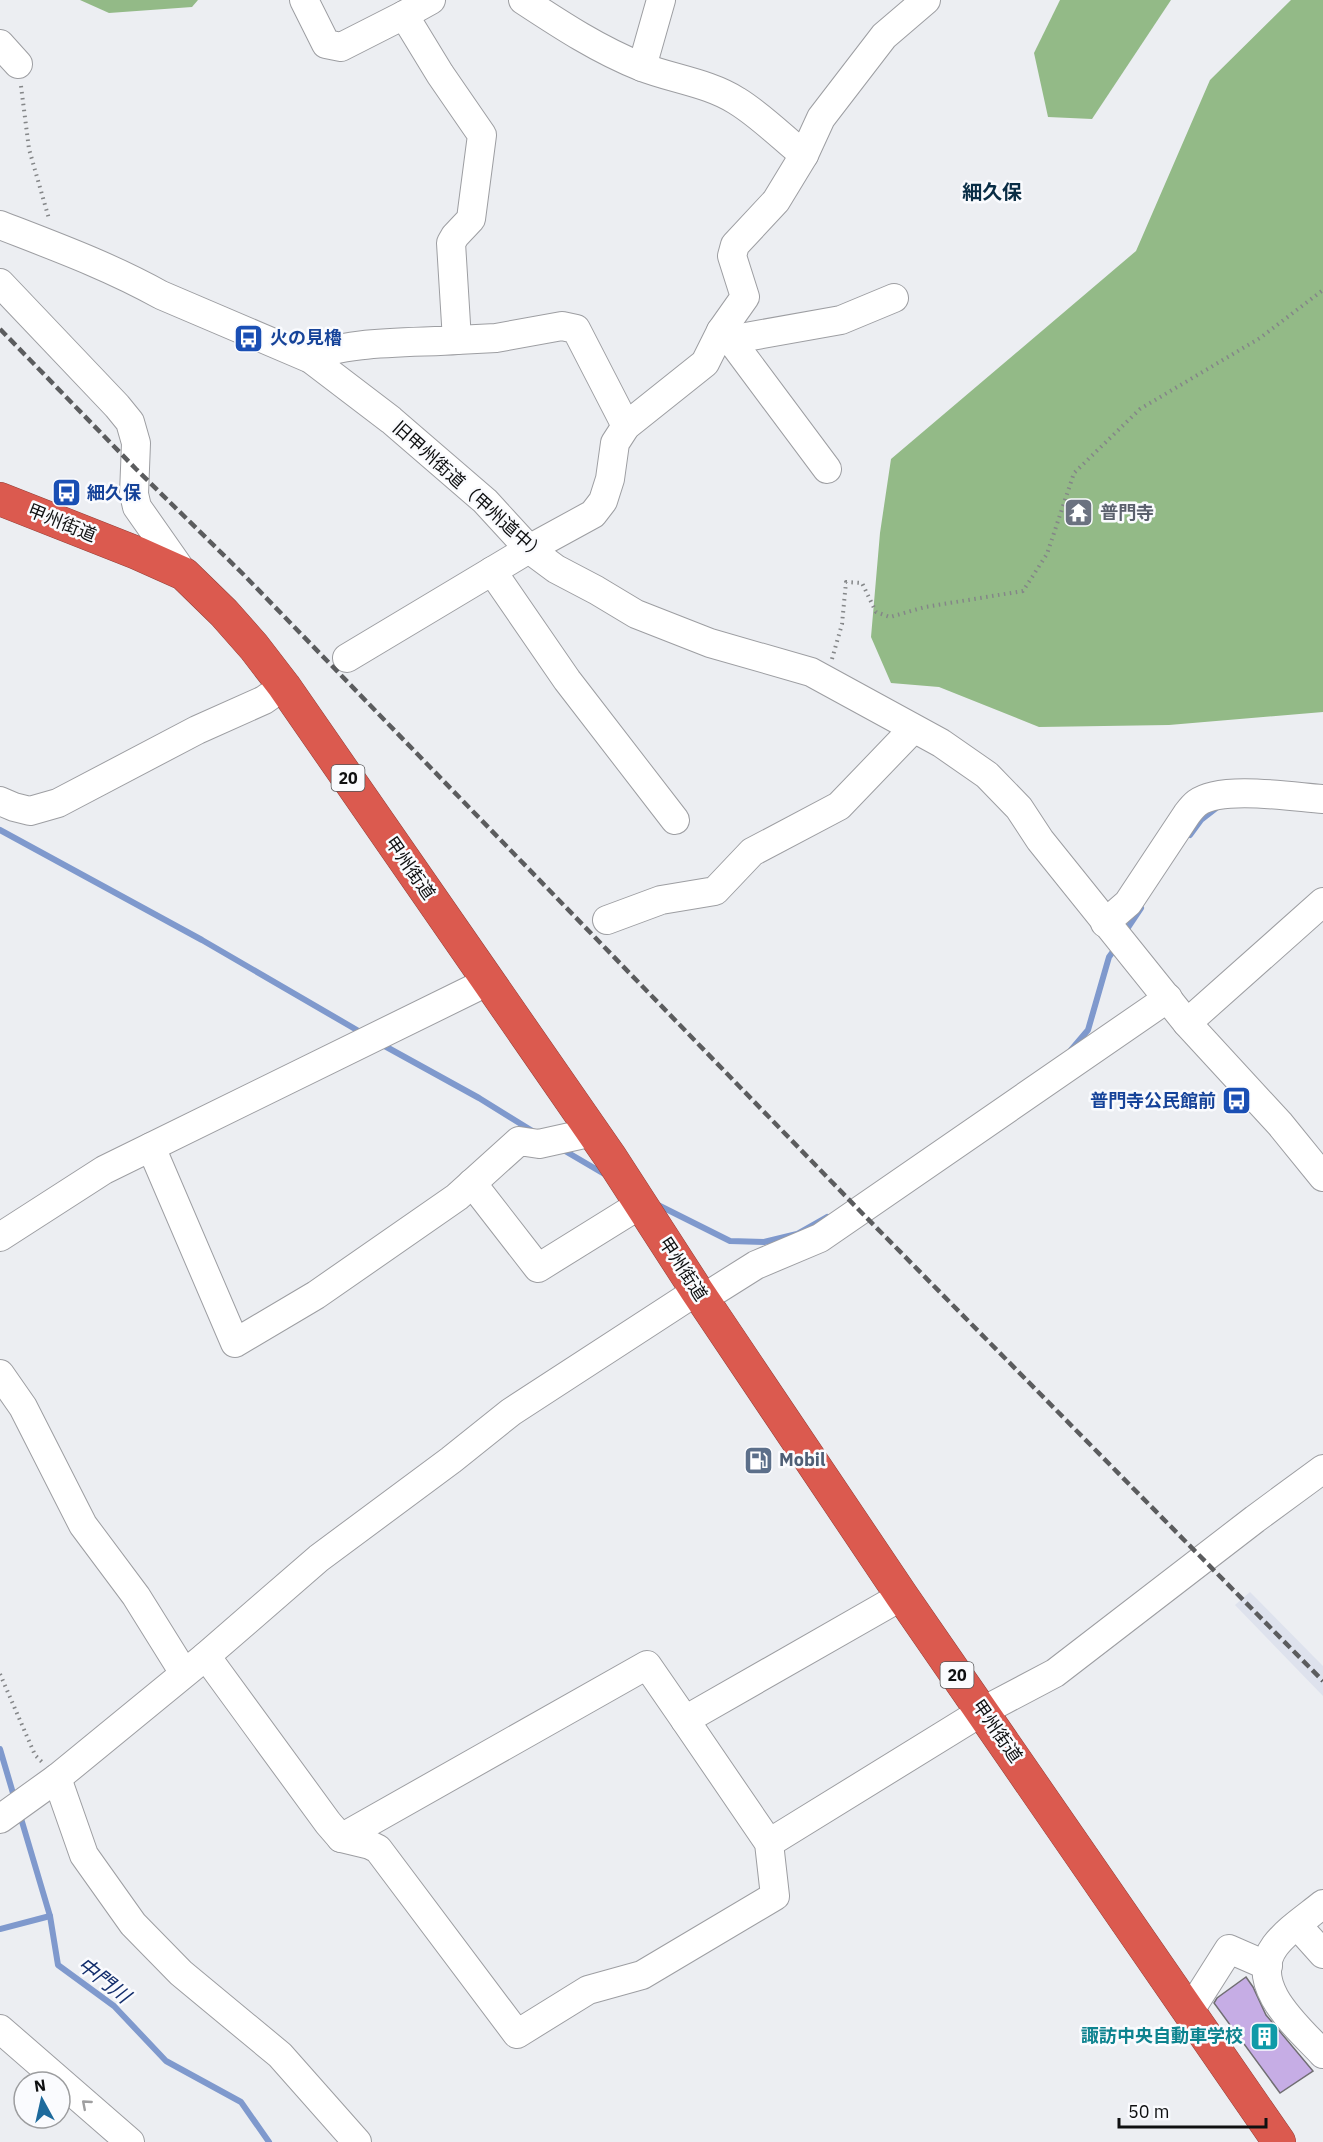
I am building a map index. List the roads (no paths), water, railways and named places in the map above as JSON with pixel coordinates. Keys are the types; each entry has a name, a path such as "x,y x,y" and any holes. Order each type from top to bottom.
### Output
{"highway":[{"name":"甲州街道","path":"0,499 184,574 224,613 254,647 284,686 489,981 577,1143 641,1204 902,1596 1279,2142"}],"street":[{"path":"304,0 326,44 341,47 431,0"},
{"path":"523,0 570,32 642,67 719,92 737,101 804,155"},
{"path":"642,67 661,0"},
{"path":"347,658 529,549 593,514 603,501 610,479 615,443 627,426 705,363 725,335 745,297 732,256 735,245 776,201 804,155 821,118 884,36 926,0"},
{"path":"404,15 440,74 482,135 471,219 451,243 457,340"},
{"name":"旧甲州街道（甲州道中）","path":"0,225 139,282 160,295 311,359 391,420 485,501 529,549 556,569 636,614 710,643 811,672 941,743 987,776 1019,808 1040,840 1187,1023 1280,1124 1323,1177"},
{"path":"0,283 130,422 136,442 134,494 137,507 184,574"},
{"path":"725,335 841,320 894,298"},
{"path":"311,359 321,352 358,346 507,336 562,326 576,329 627,426"},
{"path":"725,335 827,469"},
{"path":"492,571 567,680 675,820"},
{"path":"0,801 30,811 58,803 197,730 264,700 284,686"},
{"path":"607,920 661,900 715,891 752,852 839,806 912,729"},
{"path":"1115,935 1128,903 1187,813 1198,802 1215,797 1247,793 1323,799"},
{"path":"1187,1023 1323,902"},
{"path":"0,1237 104,1170 489,981"},
{"path":"0,1820 51,1783 206,1656 319,1558 451,1460 511,1412 700,1295 756,1265 820,1238 1168,998"},
{"path":"151,1147 235,1342 316,1296 457,1197 519,1141 577,1143"},
{"path":"472,1183 538,1268 641,1204"},
{"path":"0,1374 23,1407 83,1525 136,1596 184,1673"},
{"path":"769,1843 983,1711 1055,1673 1246,1525 1323,1469"},
{"path":"685,1720 902,1596"},
{"path":"206,1656 328,1823 341,1838 378,1849 517,2034 588,1990 642,1976 775,1896 769,1843 647,1665 341,1838"},
{"path":"51,1783 84,1855 133,1924 181,1973 280,2055 357,2142"},
{"path":"1323,1904 1273,1949 1268,1966 1268,1985 1275,2001 1323,2055"},
{"path":"1297,1925 1323,1954"},
{"path":"1189,2012 1229,1949 1268,1966"},
{"path":"0,2030 130,2142"}],"waterway":[{"path":"1190,835 1201,820 1219,806"},
{"path":"0,830 202,940 362,1033"},
{"path":"1125,932 1141,908"},
{"path":"1071,1050 1088,1030 1109,957 1117,946"},
{"path":"381,1044 479,1098 534,1132"},
{"path":"560,1148 606,1175"},
{"path":"656,1204 730,1241 764,1242 797,1234 827,1217"},
{"name":"中門川","path":"0,1749 15,1800"},
{"name":"中門川","path":"20,1815 50,1916 58,1965 114,2006 166,2061 241,2102 269,2142"},
{"path":"0,1929 50,1916"}],"railway":[{"path":"0,329 136,469 243,574 860,1211 1323,1681"}],"place":[{"name":"火の見櫓","path":"249,338"},
{"name":"細久保","path":"66,493"},
{"name":"普門寺","path":"1079,513"},
{"name":"普門寺公民館前","path":"1237,1101"},
{"name":"Mobil","path":"758,1460"},
{"name":"諏訪中央自動車学校","path":"1264,2036"}],"district":[{"name":"細久保","path":"992,192"}]}
